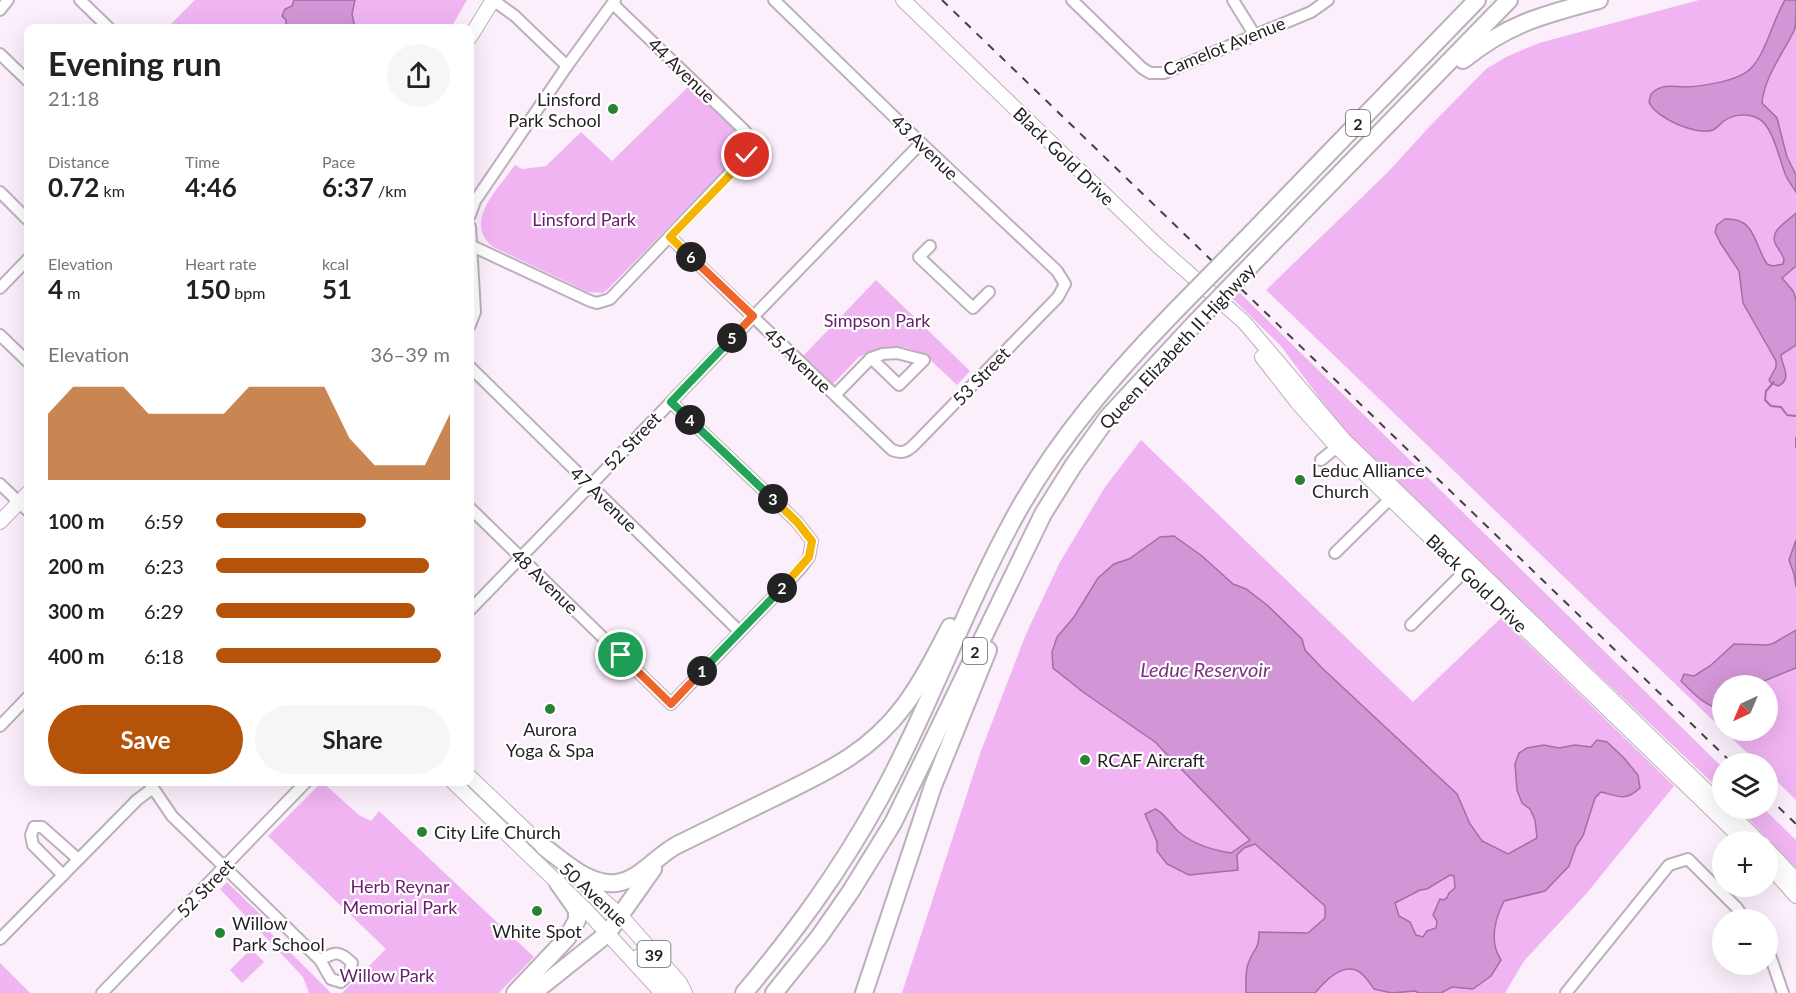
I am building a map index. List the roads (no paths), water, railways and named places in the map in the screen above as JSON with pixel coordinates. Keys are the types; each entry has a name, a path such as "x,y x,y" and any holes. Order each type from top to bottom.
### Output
{"highway":[{"name":"Queen Elizabeth II Highway","path":"774,993 851,891 893,823 1043,514 1108,417 1195,323 1509,0"},
{"path":"1383,130 1423,98 1459,63 1496,35 1540,15 1599,0"},
{"name":"Queen Elizabeth II Highway","path":"744,993 814,906 854,845 895,768 1014,518 1084,413 1178,308 1472,4"},
{"path":"864,993 933,786 1043,514"},
{"path":"544,847 592,879 615,883 637,875 673,847 839,766 883,730 904,706 924,677 970,584 1014,518"},
{"path":"533,993 607,934 644,880 659,863 679,847 720,824"},
{"path":"515,993 567,938 573,928 577,910 558,883"}],"main road":[{"path":"468,24 483,0"},
{"path":"474,31 493,0"},
{"name":"Black Gold Drive","path":"903,0 1150,238 1244,322 1307,398 1340,444 1734,831"},
{"path":"0,522 24,505"},
{"path":"0,532 24,506"},
{"name":"Black Gold Drive","path":"1468,568 1712,796"},
{"name":"50 Avenue","path":"474,781 621,916 680,983 685,993"},
{"name":"50 Avenue","path":"457,786 558,883 662,993"},
{"name":"Black Gold Drive","path":"1736,819 1748,831"},
{"path":"512,839 523,827"},
{"path":"1778,861 1796,880"},
{"path":"1778,876 1796,896"},
{"path":"607,934 617,937 627,945 679,993"}],"street":[{"path":"0,10 8,0"},
{"path":"493,0 515,16 567,66"},
{"name":"43 Avenue","path":"774,0 1057,271 1065,284 1058,297"},
{"name":"Camelot Avenue","path":"1072,0 1142,68 1150,73 1164,73 1318,9 1328,0"},
{"path":"1233,0 1254,34"},
{"path":"86,2 105,24"},
{"path":"474,204 567,66 614,2"},
{"name":"44 Avenue","path":"614,2 738,123 749,139 750,148 741,163 670,237"},
{"path":"0,54 24,77"},
{"name":"52 Street","path":"474,606 921,143"},
{"path":"0,192 24,216"},
{"path":"474,247 590,302 597,303 610,299 670,237"},
{"name":"45 Avenue","path":"670,237 892,450 903,453"},
{"path":"930,246 920,257 973,308 989,292"},
{"path":"0,288 24,263"},
{"name":"53 Street","path":"903,453 915,444 1058,297"},
{"path":"474,299 474,315"},
{"path":"0,335 24,358"},
{"path":"835,395 871,358"},
{"name":"47 Avenue","path":"474,371 740,631"},
{"path":"671,402 797,522 812,541 809,557 801,568 740,631"},
{"path":"1321,460 1340,444"},
{"path":"0,484 24,502"},
{"path":"1335,553 1394,495"},
{"name":"48 Avenue","path":"474,512 671,704 740,631"},
{"path":"1411,625 1468,568"},
{"path":"0,726 24,701"},
{"path":"0,939 150,786"},
{"path":"152,786 172,816 320,960"},
{"name":"52 Street","path":"102,993 302,786"},
{"path":"63,875 33,845 30,835 34,827 42,827 78,860"},
{"path":"1566,993 1669,865 1688,860 1738,909"},
{"path":"1776,975 1783,993"}],"water":[{"path":"294,0 355,0 352,14 354,24 286,24 282,16 285,9 292,6"},
{"path":"1785,0 1796,0 1795,29 1770,74 1762,103 1777,118 1787,157 1796,175 1796,192 1786,176 1772,136 1759,119 1746,115 1736,116 1713,130 1697,130 1677,124 1659,114 1649,102 1651,94 1663,87 1711,84 1747,72 1757,61"},
{"path":"1796,213 1796,266 1782,278 1793,291 1796,299 1796,345 1781,355 1786,376 1778,386 1769,380 1776,367 1776,361 1743,303 1739,271 1715,232 1717,225 1725,219 1743,223 1753,234 1767,264 1773,266 1783,264 1784,259 1776,245 1774,235"},
{"name":"Leduc Reservoir","path":"1174,536 1202,556 1233,584 1246,589 1267,605 1302,639 1305,650 1321,667 1457,794 1470,824 1482,841 1508,854 1537,838 1535,820 1530,809 1522,803 1517,790 1515,764 1519,753 1527,748 1544,745 1559,748 1575,745 1591,747 1597,740 1607,742 1638,775 1640,788 1630,795 1622,797 1601,792 1595,798 1583,836 1576,846 1569,866 1545,891 1504,901 1498,915 1494,938 1501,960 1491,976 1473,989 1452,987 1441,993 1415,991 1392,993 1374,989 1367,979 1352,969 1334,975 1315,993 1246,993 1247,967 1257,947 1259,932 1308,933 1325,918 1325,906 1255,844 1244,848 1237,855 1238,870 1189,875 1167,864 1157,851 1157,842 1145,814 1155,809 1162,813 1185,837 1197,844 1231,853 1250,840 1155,742 1083,692 1053,668 1052,652 1057,637 1074,617 1098,578 1114,564 1129,559 1160,537","holes":["1450,875 1454,876 1455,888 1447,898 1440,899 1433,915 1437,921 1436,928 1427,931 1423,937 1416,935 1410,922 1399,916 1395,903 1420,890 1427,889"]},
{"path":"1796,540 1796,587 1789,560"},
{"path":"1796,630 1796,668 1778,675 1712,675 1712,706 1694,694 1681,681 1684,674 1694,676 1710,666 1734,644 1768,645"}],"waterway":[{"path":"1774,382 1766,391 1765,400 1771,406 1781,407 1787,415 1796,416"},
{"path":"1796,438 1796,447"}],"railway":[{"path":"942,0 1722,753"},
{"path":"1778,807 1796,824"}],"place":[{"name":"Linsford Park School","path":"613,109"},
{"name":"Leduc Alliance Church","path":"1300,480"},
{"name":"Aurora Yoga & Spa","path":"550,709"},
{"name":"RCAF Aircraft","path":"1085,760"},
{"name":"City Life Church","path":"422,832"},
{"name":"White Spot","path":"537,911"},
{"name":"Willow Park School","path":"220,933"}],"park label":[{"name":"Linsford Park","path":"584,219"},
{"name":"Simpson Park","path":"877,320"},
{"name":"Herb Reynar Memorial Park","path":"400,896"},
{"name":"Willow Park","path":"387,975"}]}
